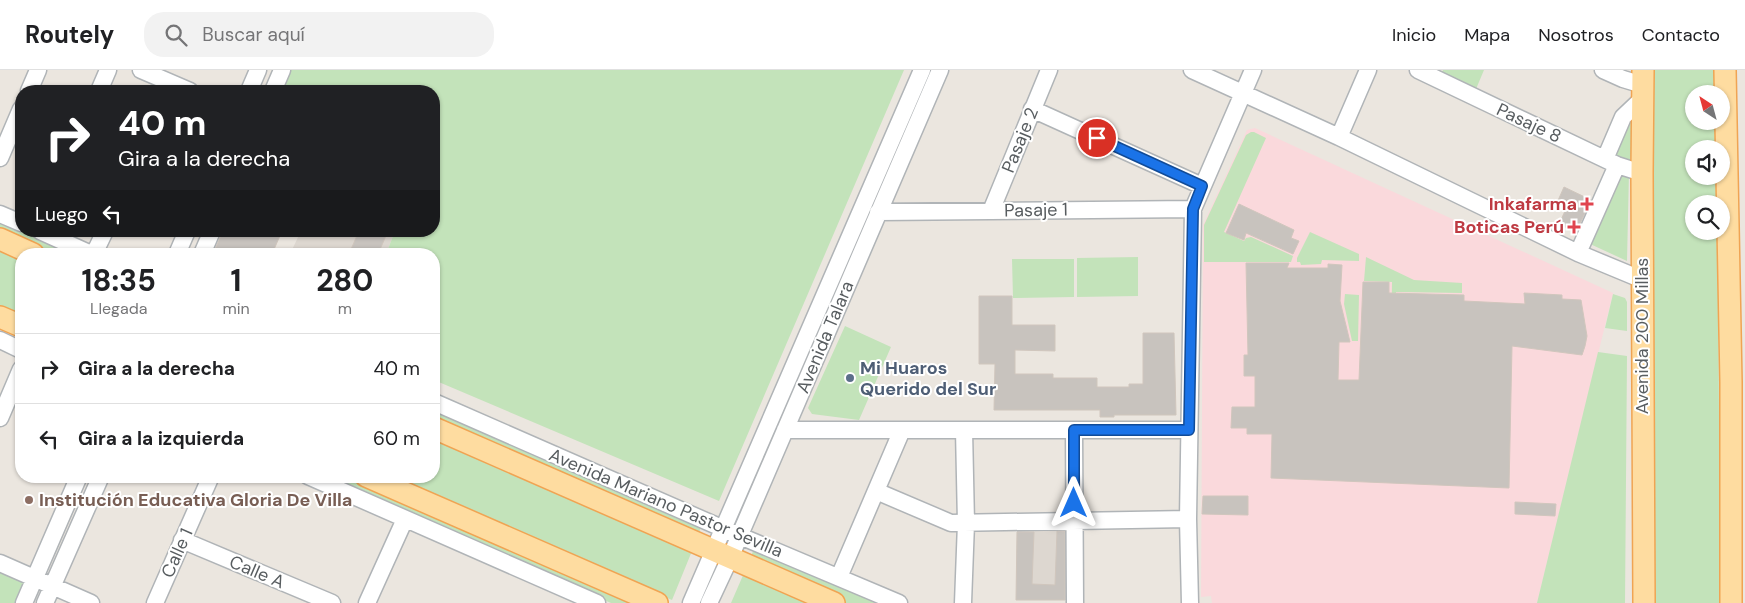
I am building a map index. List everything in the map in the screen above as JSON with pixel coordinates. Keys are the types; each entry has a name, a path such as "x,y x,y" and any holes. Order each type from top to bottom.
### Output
{"main road":[{"path":"1725,70 1732,382 1731,603"},
{"name":"Avenida 200 Millas","path":"1643,85 1644,603"},
{"path":"0,240 19,248"},
{"path":"0,317 15,323"},
{"name":"Avenida Mariano Pastor Sevilla","path":"440,431 834,603"},
{"path":"382,483 657,603"}],"street":[{"path":"32,85 38,70"},
{"path":"102,85 108,70"},
{"path":"141,70 168,85"},
{"path":"252,85 258,70"},
{"path":"276,85 282,70"},
{"name":"Avenida Talara","path":"709,603 722,554 724,529 922,70"},
{"name":"Avenida Talara","path":"691,603 722,554 740,536 940,70"},
{"name":"Pasaje 2","path":"991,211 1048,70"},
{"path":"1192,70 1340,137 1578,253 1643,280"},
{"path":"1190,603 1188,519 1193,209 1253,70"},
{"path":"1340,137 1368,70"},
{"path":"1578,253 1611,162 1623,117 1643,85 1622,79 1603,70"},
{"name":"Pasaje 8","path":"1428,72 1611,162 1642,173"},
{"path":"1032,109 1202,186"},
{"path":"0,158 15,123"},
{"name":"Pasaje 1","path":"878,212 1193,209"},
{"path":"0,214 15,220"},
{"path":"54,237 79,248"},
{"path":"0,340 15,347"},
{"path":"0,418 15,383"},
{"name":"Avenida Mariano Pastor Sevilla","path":"440,405 740,536 899,603"},
{"path":"785,430 1189,430"},
{"path":"840,577 902,430"},
{"path":"963,603 966,523 964,430"},
{"path":"1074,430 1075,603"},
{"path":"24,603 77,483"},
{"path":"45,603 98,483"},
{"name":"Calle 1","path":"155,603 208,483"},
{"path":"324,483 588,601"},
{"path":"876,491 951,523 1188,519"},
{"path":"367,603 405,519"},
{"name":"Calle A","path":"182,540 332,603"},
{"path":"0,563 91,603"}],"shaded area":[{"path":"1255,128 1613,293 1537,603 1212,603 1211,596 1201,597 1203,225 1247,130"},
{"path":"298,237 393,237 388,248 293,248"},
{"path":"1017,529 1072,529 1071,600 1016,600"}],"green space":[{"path":"290,70 904,70 719,501 440,383 440,248 388,248 393,237 440,237 440,85 284,85"},
{"path":"1443,70 1484,70 1476,89 1441,74"},
{"path":"1649,70 1716,70 1716,85 1685,85 1685,130 1716,130 1717,140 1685,140 1685,185 1717,185 1717,195 1685,195 1685,240 1718,240 1720,603 1651,603"},
{"path":"1633,118 1636,135 1630,160 1618,160 1611,156 1625,126"},
{"path":"1251,132 1266,138 1224,232 1244,241 1246,238 1251,237 1293,256 1291,262 1204,262 1204,225 1246,135"},
{"path":"1622,171 1629,172 1627,261 1588,243"},
{"path":"0,219 15,225 15,237 43,237 67,248 32,248 0,234"},
{"path":"1310,232 1359,254 1359,261 1322,260 1321,264 1301,265 1300,262 1297,262 1297,258"},
{"path":"0,250 15,256 15,314 0,307"},
{"path":"1138,257 1138,296 1077,297 1077,258"},
{"path":"1366,257 1414,280 1462,283 1462,293 1396,292 1395,342 1391,342 1392,282 1364,281"},
{"path":"1012,259 1074,259 1074,297 1013,298"},
{"path":"1345,294 1359,295 1358,341 1352,341 1344,304"},
{"path":"1613,294 1625,298 1627,302 1627,331 1605,328"},
{"name":"Mi Huaros Querido del Sur","path":"845,326 891,347 859,420 812,414 808,408"},
{"path":"1598,352 1627,356 1625,603 1537,603"},
{"path":"440,411 703,523 697,537 440,426"},
{"path":"440,442 692,551 672,600 405,483 440,483"},
{"path":"337,483 362,483 640,603 611,603"},
{"path":"755,546 884,603 846,603 750,559"},
{"path":"0,571 27,583 18,603 0,603"},
{"path":"744,573 810,603 731,603"}],"building":[{"path":"1564,187 1591,200 1576,232 1559,224 1566,209 1556,205"},
{"path":"1239,204 1294,230 1291,238 1299,241 1293,254 1246,233 1244,240 1226,233"},
{"path":"220,237 279,237 275,248 216,248"},
{"path":"356,237 385,237 381,248 352,248"},
{"path":"1246,263 1289,263 1287,268 1328,268 1328,264 1342,265 1340,301 1350,342 1339,342 1338,380 1359,380 1363,282 1389,282 1389,293 1464,295 1464,301 1525,304 1524,293 1562,295 1562,299 1581,300 1587,336 1585,346 1582,355 1512,346 1509,488 1271,478 1272,434 1247,434 1247,428 1231,428 1232,407 1255,407 1255,376 1244,376 1244,355 1248,355"},
{"path":"979,296 1012,296 1012,325 1055,325 1055,351 1015,350 1015,374 1053,374 1053,378 1097,378 1097,387 1129,387 1129,384 1143,384 1143,333 1174,333 1176,415 1114,415 1114,417 1100,417 1100,410 994,410 995,364 979,364"},
{"path":"1203,496 1248,496 1248,515 1202,514"},
{"path":"1515,502 1556,504 1555,516 1515,514"},
{"path":"1057,531 1065,531 1065,600 1016,600 1017,532 1034,532 1032,584 1055,585"}],"place":[{"name":"Inkafarma","path":"1587,204"},
{"name":"Boticas Perú","path":"1574,227"},
{"name":"Mi Huaros Querido del Sur","path":"850,378"},
{"name":"Institución Educativa Gloria De Villa","path":"29,500"}],"route":[{"path":"1074,503 1074,430 1189,430 1193,209 1202,186 1097,138"}]}
